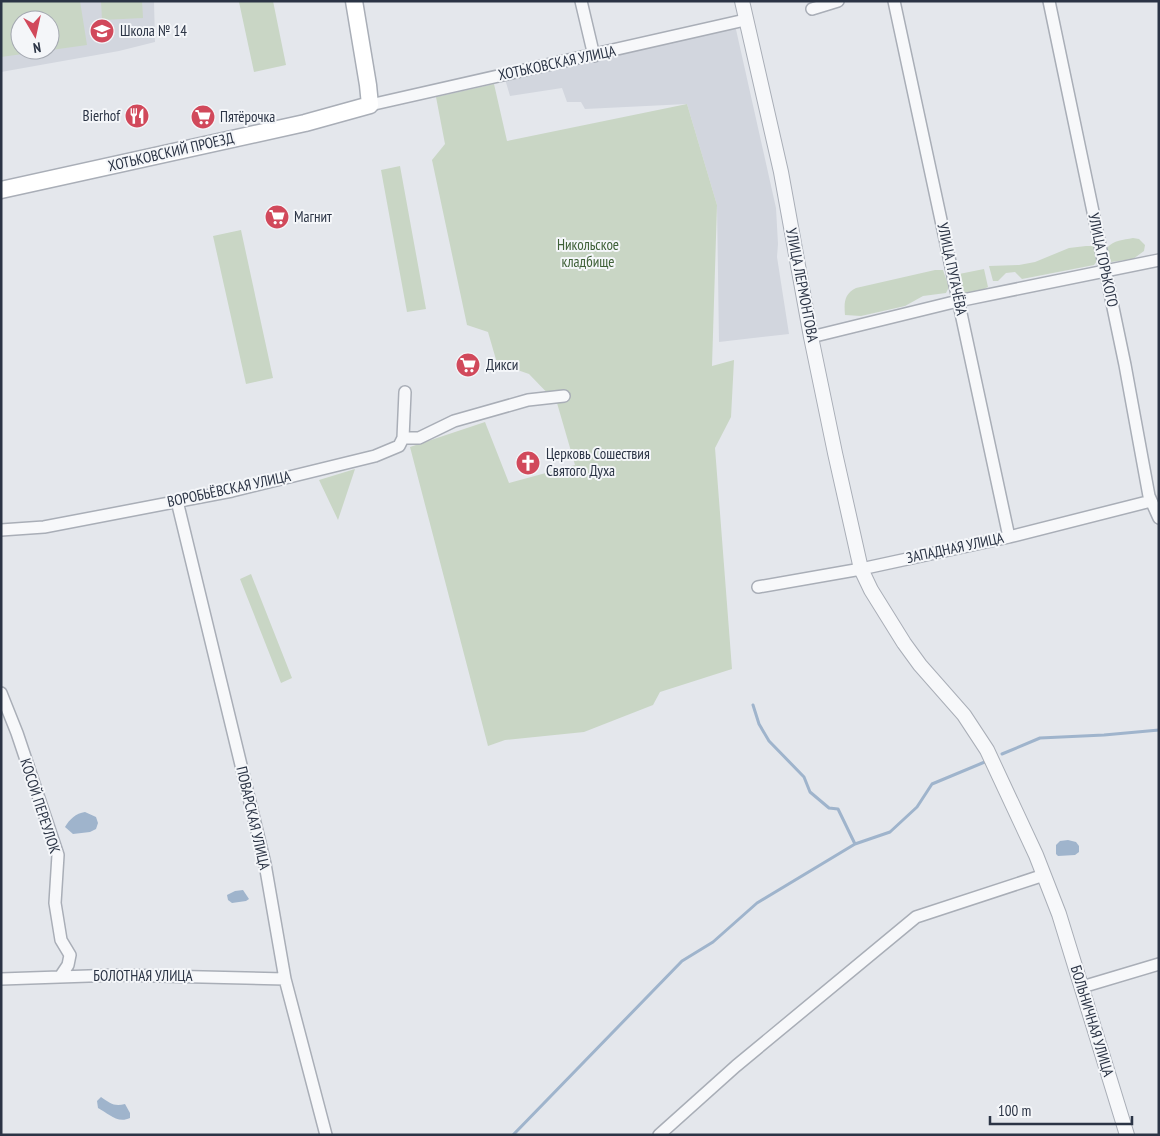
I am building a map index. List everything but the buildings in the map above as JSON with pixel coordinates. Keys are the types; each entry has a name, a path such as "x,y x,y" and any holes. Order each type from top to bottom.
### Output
{"main road":[{"path":"354,1 370,106"},
{"name":"ХОТЬКОВСКИЙ ПРОЕЗД","path":"1,190 305,123 370,106"}],"street":[{"path":"581,1 594,56"},
{"name":"УЛИЦА ЛЕРМОНТОВА","path":"742,1 781,172 834,454 861,569 871,590 920,666 964,715 987,750 1044,875"},
{"path":"812,9 838,1"},
{"name":"УЛИЦА ПУГАЧЁВА","path":"894,1 930,161 1009,537"},
{"name":"УЛИЦА ГОРЬКОГО","path":"1049,1 1125,365 1151,501 1159,518"},
{"name":"ХОТЬКОВСКАЯ УЛИЦА","path":"370,106 431,90 594,56 745,20"},
{"path":"811,336 958,301 1159,260"},
{"path":"405,392 404,438 419,438 454,421 528,400 564,396"},
{"name":"ВОРОБЬЁВСКАЯ УЛИЦА","path":"1,530 44,527 232,491 375,456 399,446 404,438"},
{"name":"ПОВАРСКАЯ УЛИЦА","path":"178,501 265,864 285,979 326,1135"},
{"name":"ЗАПАДНАЯ УЛИЦА","path":"758,587 861,569 1009,537 1151,501"},
{"name":"КОСОЙ ПЕРЕУЛОК","path":"1,693 58,855 55,903 61,940 70,955 68,965 60,976"},
{"path":"659,1135 736,1066 916,917 1044,875"},
{"name":"БОЛЬНИЧНАЯ УЛИЦА","path":"1044,875 1067,936 1127,1135"},
{"path":"1082,987 1159,964"},
{"name":"БОЛОТНАЯ УЛИЦА","path":"1,979 118,975 285,979"}],"shaded area":[{"name":"Школа № 14","path":"1,1 154,1 155,42 119,51 1,72"},
{"path":"735,25 776,208 777,257 789,334 719,342 717,205 687,104 585,109 581,102 567,102 562,88 510,96 505,79"}],"green space":[{"path":"1,1 80,1 87,45 60,49 60,10 10,10 10,56 1,57"},
{"path":"101,1 142,1 143,18 102,20"},
{"path":"273,1 286,65 254,72 239,2"},
{"name":"Никольское кладбище","path":"494,84 507,141 687,104 717,205 712,366 734,360 731,417 715,448 732,669 660,692 653,705 584,732 505,740 488,746 410,447 485,422 509,483 575,465 557,403 529,374 497,363 488,332 467,325 432,160 445,144 436,97"},
{"path":"400,166 426,309 407,312 381,170"},
{"path":"241,230 273,378 246,384 213,236"},
{"path":"1133,238 1139,239 1145,245 1144,251 1133,259 1111,262 1107,256 1107,248 1116,242"},
{"path":"1094,246 1097,261 1094,265 1022,279 1015,272 1006,273 998,281 993,281 989,266 1019,265 1035,262 1069,248"},
{"path":"984,269 988,287 978,292 962,293 959,284 959,274"},
{"path":"935,270 943,270 949,287 946,293 923,296 905,306 861,316 845,315 847,296 856,288"},
{"path":"355,469 338,520 319,480"},
{"path":"251,574 292,678 281,683 240,579"}],"water":[{"path":"85,812 96,817 98,823 96,829 90,832 73,834 65,827 73,817"},
{"path":"1060,841 1076,842 1079,846 1079,852 1075,855 1058,856 1056,854 1056,845"},
{"path":"243,890 249,899 232,903 228,900 227,895"},
{"path":"101,1097 115,1105 125,1104 130,1113 130,1118 117,1119 98,1108 97,1101"}],"waterway":[{"path":"753,705 759,724 769,741 804,777 810,792 829,808 838,809 855,844"},
{"path":"1002,754 1040,738 1159,730"},
{"path":"513,1135 682,961 713,942 757,903 855,844 890,832 917,807 932,784 987,761"}],"place":[{"name":"Школа № 14","path":"102,31"},
{"name":"Bierhof","path":"137,116"},
{"name":"Пятёрочка","path":"203,117"},
{"name":"Магнит","path":"277,217"},
{"name":"Дикси","path":"468,365"},
{"name":"Церковь Сошествия Святого Духа","path":"528,463"}]}
